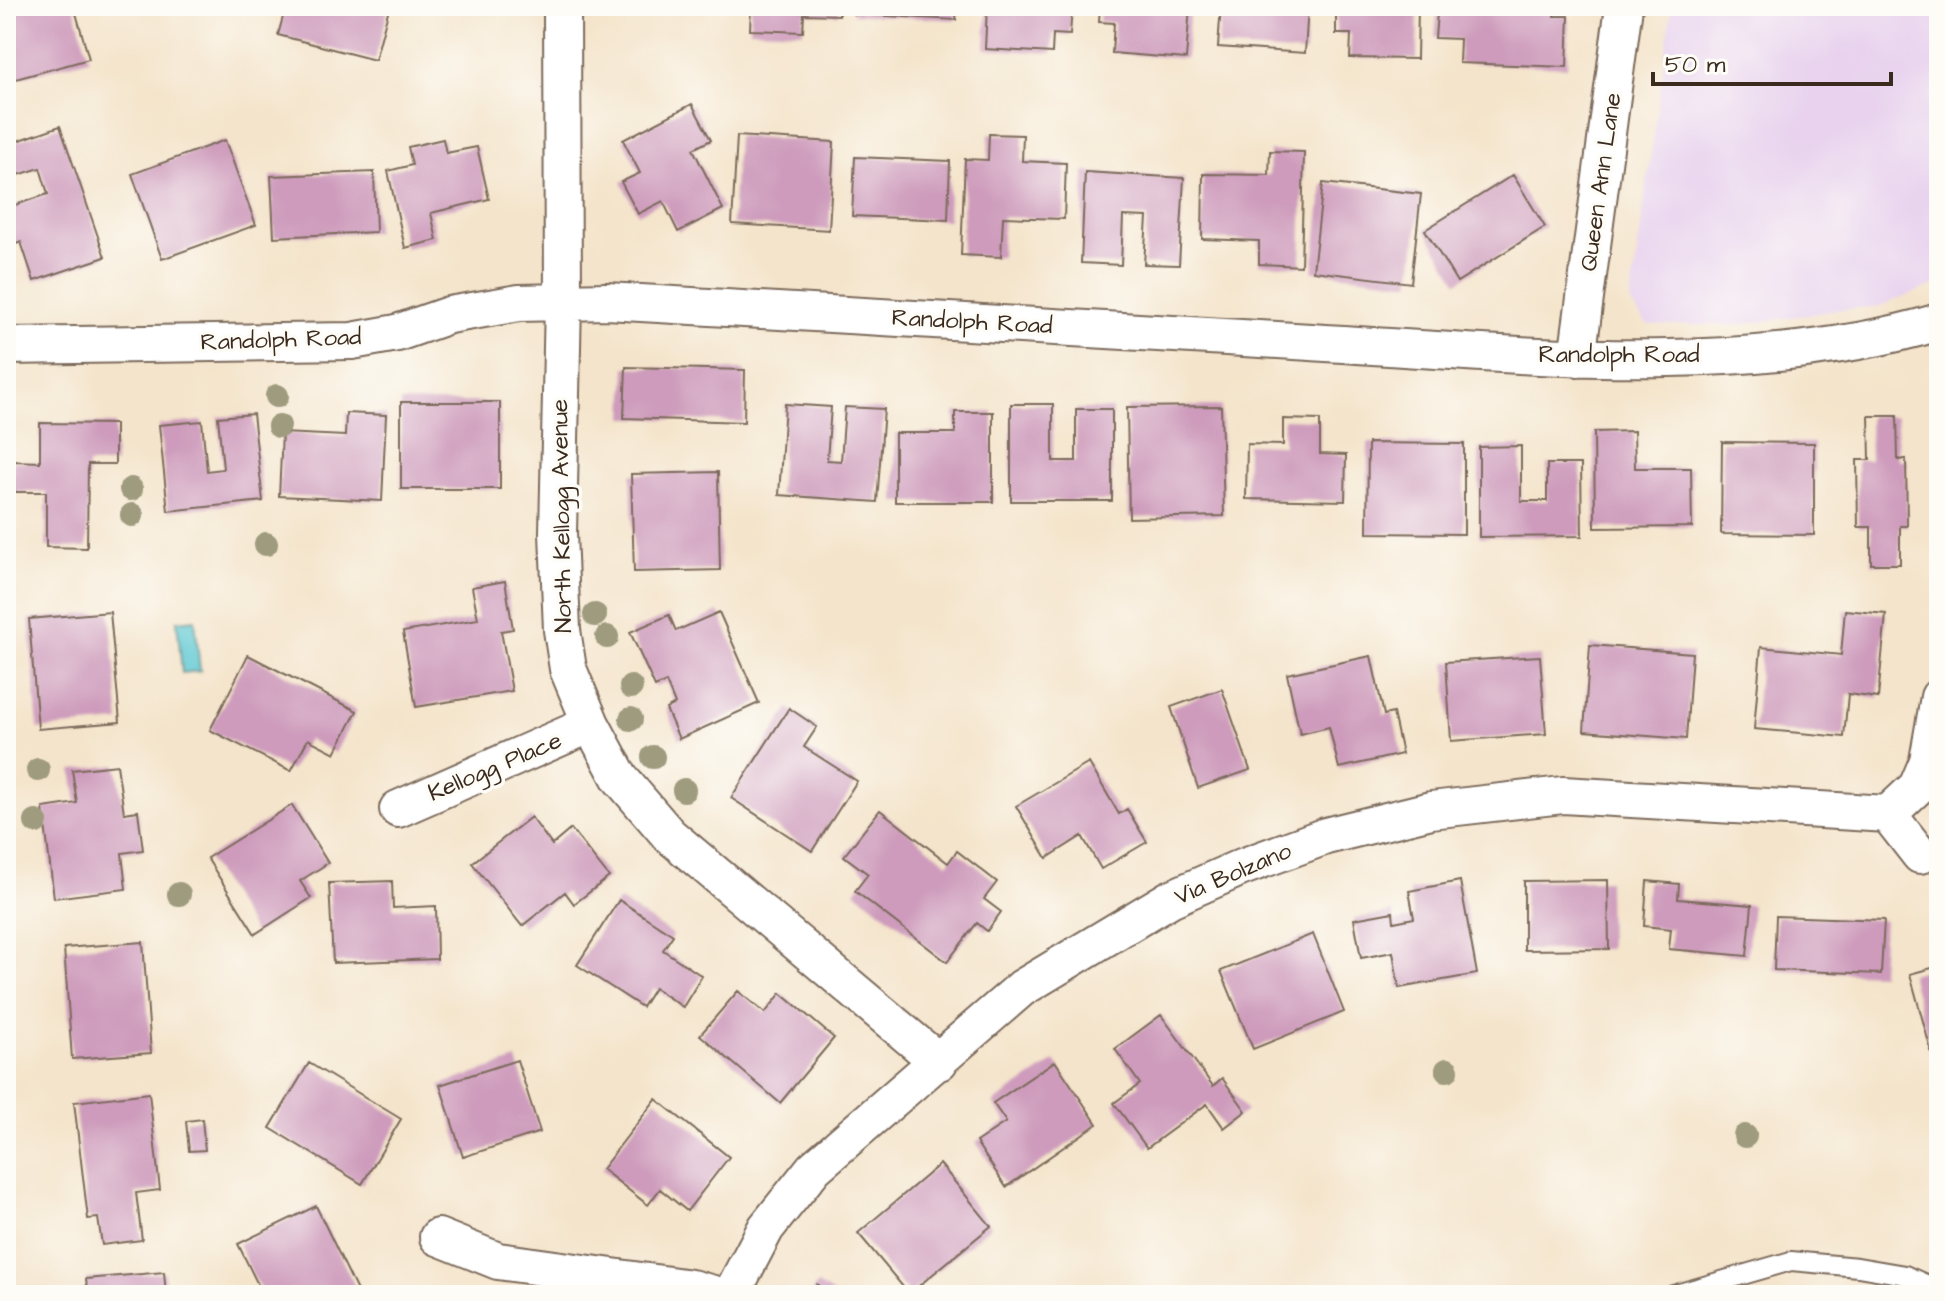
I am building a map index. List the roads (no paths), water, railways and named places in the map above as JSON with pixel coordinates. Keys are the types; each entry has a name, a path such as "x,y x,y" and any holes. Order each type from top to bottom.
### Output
{"street":[{"name":"North Kellogg Avenue","path":"562,6 563,301 558,533 562,630 568,669 591,724 620,778 669,835 939,1062"},
{"name":"Queen Ann Lane","path":"1577,358 1624,6"},
{"name":"Randolph Road","path":"6,346 352,341 397,333 449,315 519,303 563,301 607,301 1577,358 1744,355 1889,337 1939,322"},
{"path":"1920,855 1888,814 1917,787 1928,761 1939,697"},
{"name":"Kellogg Place","path":"398,809 591,724"},
{"name":"Via Bolzano","path":"731,1295 766,1228 814,1168 1022,988 1170,899 1242,867 1326,836 1431,810 1563,795 1888,814"},
{"path":"438,1237 498,1261 691,1288 717,1295"}],"lane":[{"path":"1673,1295 1791,1261 1905,1275 1939,1290"}],"water":[{"path":"195,619 200,671 182,673 177,621"}]}
